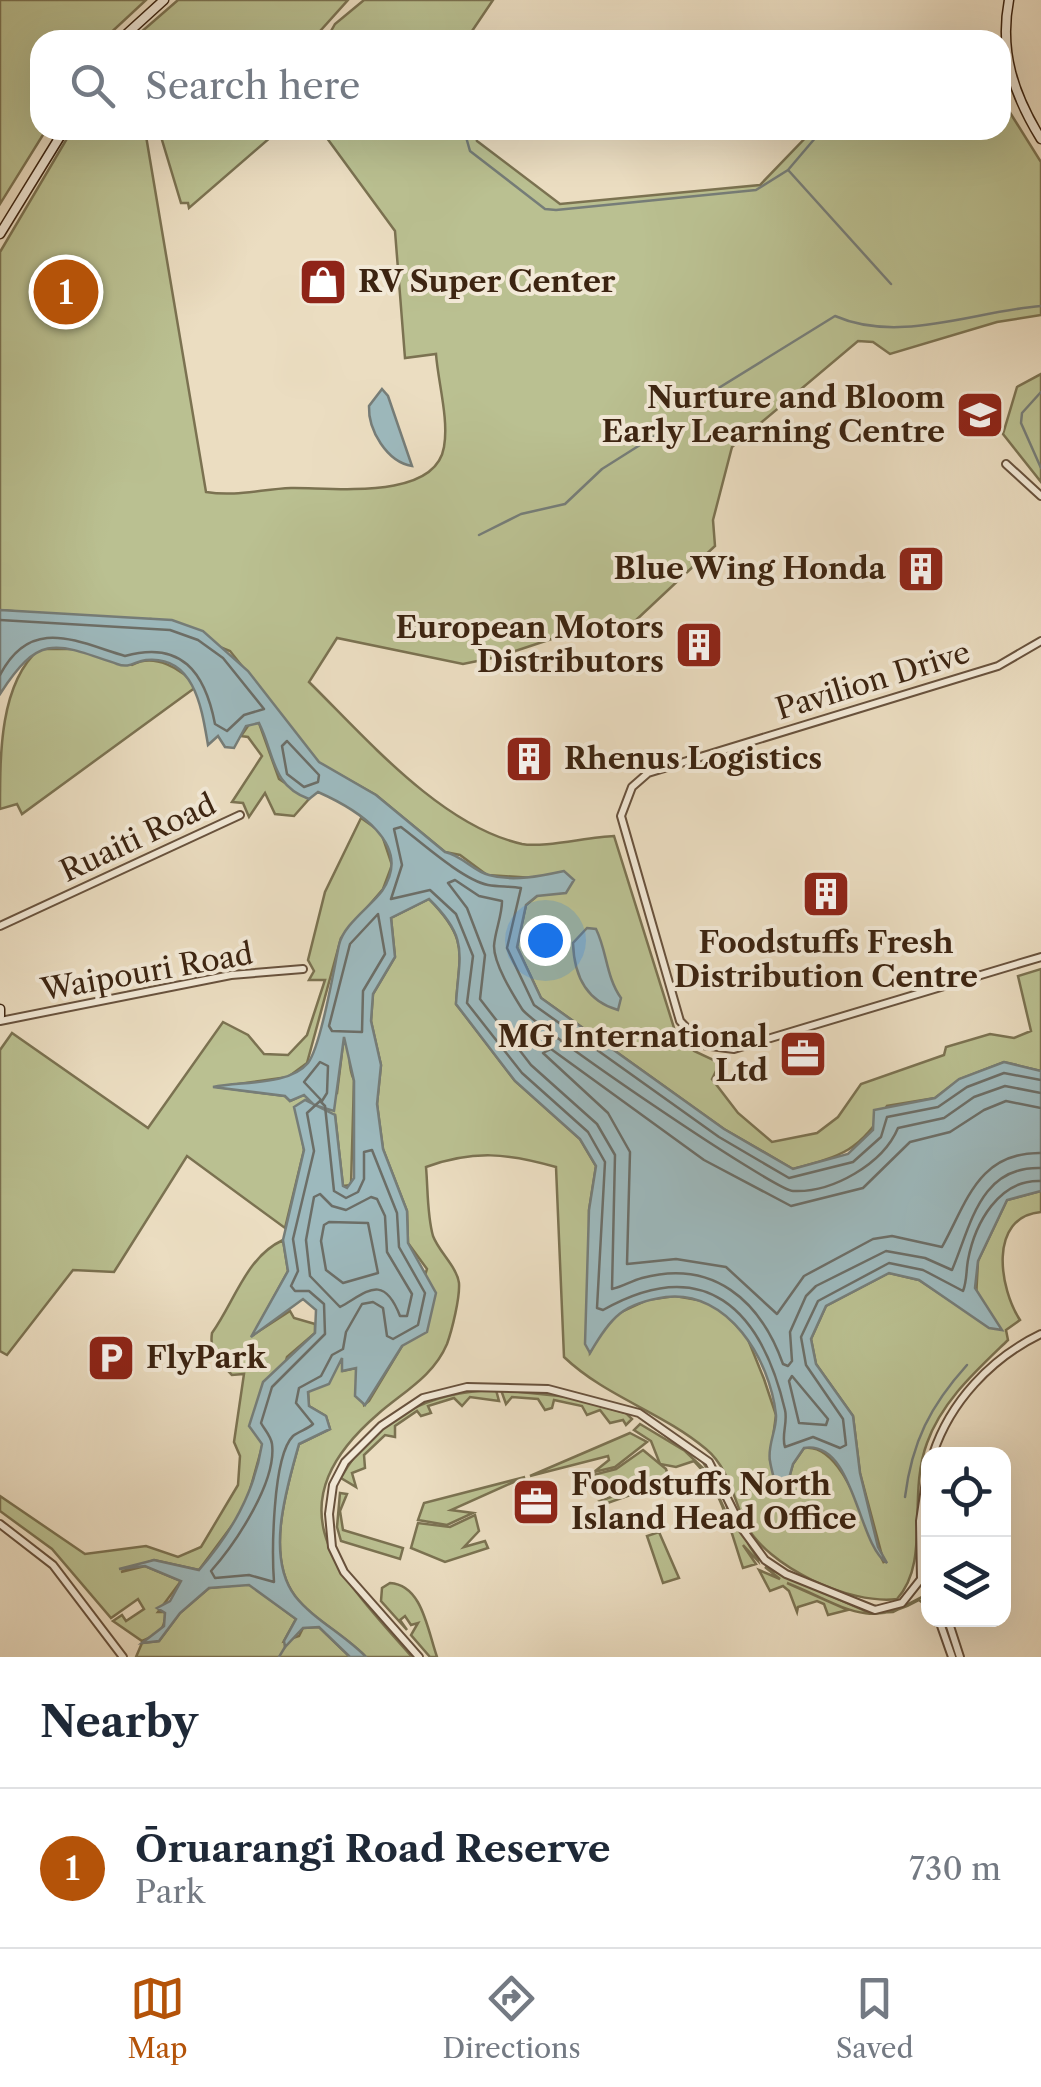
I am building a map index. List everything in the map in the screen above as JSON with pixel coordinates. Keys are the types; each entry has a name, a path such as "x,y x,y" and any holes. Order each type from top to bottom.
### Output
{"street":[{"path":"131,30 164,0"},
{"path":"1008,30 1009,0"},
{"path":"1011,77 1041,139"},
{"path":"0,234 58,140"},
{"path":"1006,464 1041,496"},
{"name":"Pavilion Drive","path":"1041,641 982,672 648,774 632,788 621,816 680,1022 703,1045 734,1049 1041,957"},
{"name":"Ruaiti Road","path":"0,926 240,815"},
{"name":"Waipouri Road","path":"0,1015 231,975 304,969"},
{"path":"936,1447 958,1404 980,1378 1041,1334"},
{"path":"419,1657 344,1572 329,1531 331,1494 346,1462 381,1426 423,1398 458,1389 548,1389 620,1405 669,1432 709,1462 754,1548 778,1569 876,1610 902,1603 921,1587"},
{"path":"921,1514 921,1542"},
{"path":"0,1524 53,1565 122,1657"},
{"path":"941,1627 952,1657"},
{"path":"950,1627 960,1657"}],"green space":[{"path":"0,0 146,0 114,30 30,30 30,140 40,140 0,204"},
{"path":"178,0 348,0 321,30 144,30"},
{"path":"364,0 493,0 473,30 332,30"},
{"path":"1011,114 1041,162 1041,315 997,322 890,354 873,342 858,341 732,447 713,520 715,546 634,622 591,626 463,664 337,638 309,682 406,777 434,800 492,834 531,845 614,836 675,1031 694,1051 720,1063 712,1079 738,1113 772,1142 817,1133 838,1117 861,1084 944,1055 946,1047 990,1034 1014,1038 1031,1031 1018,976 1041,969 1041,1071 1004,1062 960,1079 935,1098 887,1106 868,1133 848,1150 793,1169 724,1129 541,998 517,947 526,905 537,896 533,878 487,875 460,855 445,852 376,795 319,763 230,651 151,619 126,621 0,610 0,252 66,140 147,140 206,492 217,493 401,484 436,465 444,447 436,354 405,358 395,231 328,140 477,140 560,204 760,185 803,140 1011,140"},
{"path":"162,140 267,140 189,208 188,203 181,203"},
{"path":"1041,374 1041,482 1003,434 1017,387"},
{"path":"39,649 74,649 132,665 158,662 183,674 196,687 22,814 17,804 0,809 2,743 16,681"},
{"path":"250,723 259,723 279,779 309,799 294,816 275,814 265,793 249,817 243,803 232,802 262,756 248,737 241,736"},
{"path":"361,818 381,832 392,865 383,889 341,938 307,1063 288,1077 217,1087 285,1096 290,1101 303,1095 337,1093 344,1036 354,1080 351,1185 343,1186 335,1115 297,1111 304,1150 285,1228 187,1156 114,1272 73,1270 7,1355 0,1351 0,1050 12,1033 148,1128 223,1022 248,1035 264,1054 288,1055 307,1035 325,980 309,980 314,971 308,960 325,892"},
{"path":"429,899 442,913 459,948 456,1004 515,1081 580,1139 596,1166 589,1210 590,1352 610,1317 647,1300 675,1296 715,1303 747,1337 776,1415 770,1460 777,1474 775,1484 784,1495 793,1464 804,1448 819,1450 843,1474 884,1563 860,1473 853,1416 816,1364 811,1339 826,1306 889,1273 919,1280 975,1317 978,1261 1007,1200 1041,1191 1041,1212 1024,1217 1005,1240 1007,1291 1020,1320 1006,1330 1008,1340 951,1400 926,1447 921,1447 913,1566 897,1599 857,1596 790,1568 756,1539 745,1523 725,1474 706,1449 598,1383 564,1357 556,1167 491,1155 426,1167 433,1236 459,1283 449,1338 426,1375 378,1414 345,1448 327,1481 321,1511 327,1540 341,1569 412,1657 366,1657 295,1596 281,1561 285,1500 299,1444 330,1429 326,1416 309,1406 308,1392 342,1358 343,1371 356,1368 364,1405 369,1401 402,1346 427,1269 408,1243 407,1211 383,1149 377,1104 381,1065 371,1021 373,994 395,957 391,918"},
{"path":"283,1240 288,1271 253,1335 290,1311 294,1318 315,1324 315,1333 287,1357 245,1508 199,1570 154,1560 121,1572 145,1566 181,1581 158,1612 165,1612 162,1628 142,1641 113,1621 122,1615 126,1621 144,1609 138,1599 111,1618 52,1549 0,1511 0,1496 85,1554 146,1546 178,1557 201,1547 238,1485 240,1456 234,1442 244,1374 232,1375 219,1361 212,1346 212,1333 250,1268"},
{"path":"496,1390 499,1401 470,1397 462,1406 454,1398 428,1406 431,1413 421,1416 417,1411 395,1426 395,1437 385,1435 364,1455 365,1468 352,1473 356,1487 341,1478 369,1440 406,1412 448,1396"},
{"path":"501,1390 569,1397 626,1413 632,1419 626,1425 623,1420 610,1423 600,1410 587,1415 582,1406 554,1400 552,1408 545,1410 538,1399 512,1397 506,1404"},
{"path":"643,1420 688,1447 708,1465 716,1475 758,1561 743,1545 756,1564 743,1568 718,1497 694,1461 676,1467 660,1464 651,1441 634,1430 640,1424 685,1451 708,1473 734,1530 724,1497 703,1462"},
{"path":"630,1433 647,1442 615,1467 594,1472 609,1460 608,1456 530,1476"},
{"path":"643,1450 666,1469 674,1494 659,1485 605,1504 600,1501 622,1493 599,1489 593,1475 616,1469"},
{"path":"525,1477 451,1510 473,1513 447,1525 418,1520 424,1503"},
{"path":"340,1493 347,1494 340,1511 343,1530 403,1548 400,1559 341,1541 337,1527"},
{"path":"475,1515 479,1531 464,1547 485,1541 488,1548 445,1562 411,1548 418,1523 450,1527"},
{"path":"659,1532 679,1578 663,1583 647,1536"},
{"path":"765,1567 870,1613 887,1612 868,1614 853,1611 787,1583 848,1610 828,1615 824,1604 817,1601 798,1607 797,1612 783,1586 770,1591 759,1570 780,1579"},
{"path":"390,1583 409,1591 416,1600 437,1657 430,1657 411,1635 418,1623 411,1625 405,1616 400,1620 407,1630 381,1601 382,1588"},
{"path":"249,1584 296,1619 284,1641 299,1636 303,1628 319,1627 350,1657 136,1657 142,1643 159,1641 180,1613 209,1588"}],"water":[{"path":"382,389 388,396 412,466 387,452 372,425 369,406"},
{"path":"0,610 172,620 203,631 248,671 319,762 376,795 445,852 498,877 527,878 564,871 574,880 566,893 537,896 526,905 517,947 541,998 724,1129 793,1169 848,1154 873,1130 874,1110 935,1098 959,1079 1004,1062 1041,1071 1041,1191 1007,1200 978,1261 975,1288 1002,1330 989,1328 919,1280 889,1273 826,1306 811,1339 816,1364 853,1416 860,1473 878,1547 887,1563 869,1536 845,1476 821,1450 804,1448 793,1464 784,1496 776,1489 769,1455 776,1420 772,1394 755,1351 726,1316 688,1298 666,1297 639,1303 620,1314 590,1353 585,1344 589,1210 596,1166 580,1139 515,1081 456,1004 459,948 451,925 429,899 391,918 395,957 373,994 371,1021 381,1065 377,1104 383,1149 407,1211 408,1243 436,1293 427,1332 402,1346 365,1405 355,1396 356,1368 342,1371 342,1358 329,1384 308,1392 309,1406 326,1416 330,1429 299,1444 281,1521 281,1561 295,1596 366,1657 350,1657 319,1627 303,1628 285,1647 284,1641 296,1619 249,1585 209,1588 180,1613 159,1641 142,1643 164,1626 165,1613 157,1608 170,1601 181,1581 145,1566 119,1569 154,1560 199,1570 231,1527 253,1480 262,1444 249,1426 263,1382 315,1333 316,1310 303,1299 251,1337 288,1271 283,1240 304,1150 294,1107 305,1100 313,1104 304,1095 290,1101 285,1096 213,1087 289,1076 308,1063 322,1024 339,945 351,923 382,891 390,874 391,858 376,830 348,807 318,792 309,799 287,786 259,723 246,726 234,748 225,747 218,736 208,745 199,701 186,675 176,666 146,660 122,665 78,651 50,648 26,661 0,694","holes":["344,1037 354,1081 354,1178 347,1188 343,1186 335,1115 316,1106 334,1111"]},
{"path":"587,928 596,929 600,937 621,998 618,1010 598,1000 579,976 573,943"}],"waterway":[{"path":"467,140 470,151 545,209 556,210 756,190 788,170 814,140"},
{"path":"789,171 891,284"},
{"path":"683,410 835,316 860,324 911,326 1041,306"},
{"path":"1041,392 1022,413 1021,423 1041,468"},
{"path":"479,535 521,514 565,504 602,469 659,433"},
{"path":"905,1497 912,1459 925,1426 967,1365"},
{"path":"279,1657 285,1647"}],"place":[{"name":"RV Super Center","path":"323,282"},
{"name":"Ōruarangi Road Reserve","path":"66,292"},
{"name":"Nurture and Bloom Early Learning Centre","path":"980,415"},
{"name":"Blue Wing Honda","path":"921,569"},
{"name":"European Motors Distributors","path":"699,645"},
{"name":"Rhenus Logistics","path":"529,759"},
{"name":"Foodstuffs Fresh Distribution Centre","path":"826,894"},
{"name":"MG International Ltd","path":"803,1054"},
{"name":"FlyPark","path":"111,1358"},
{"name":"Foodstuffs North Island Head Office","path":"536,1502"}]}
